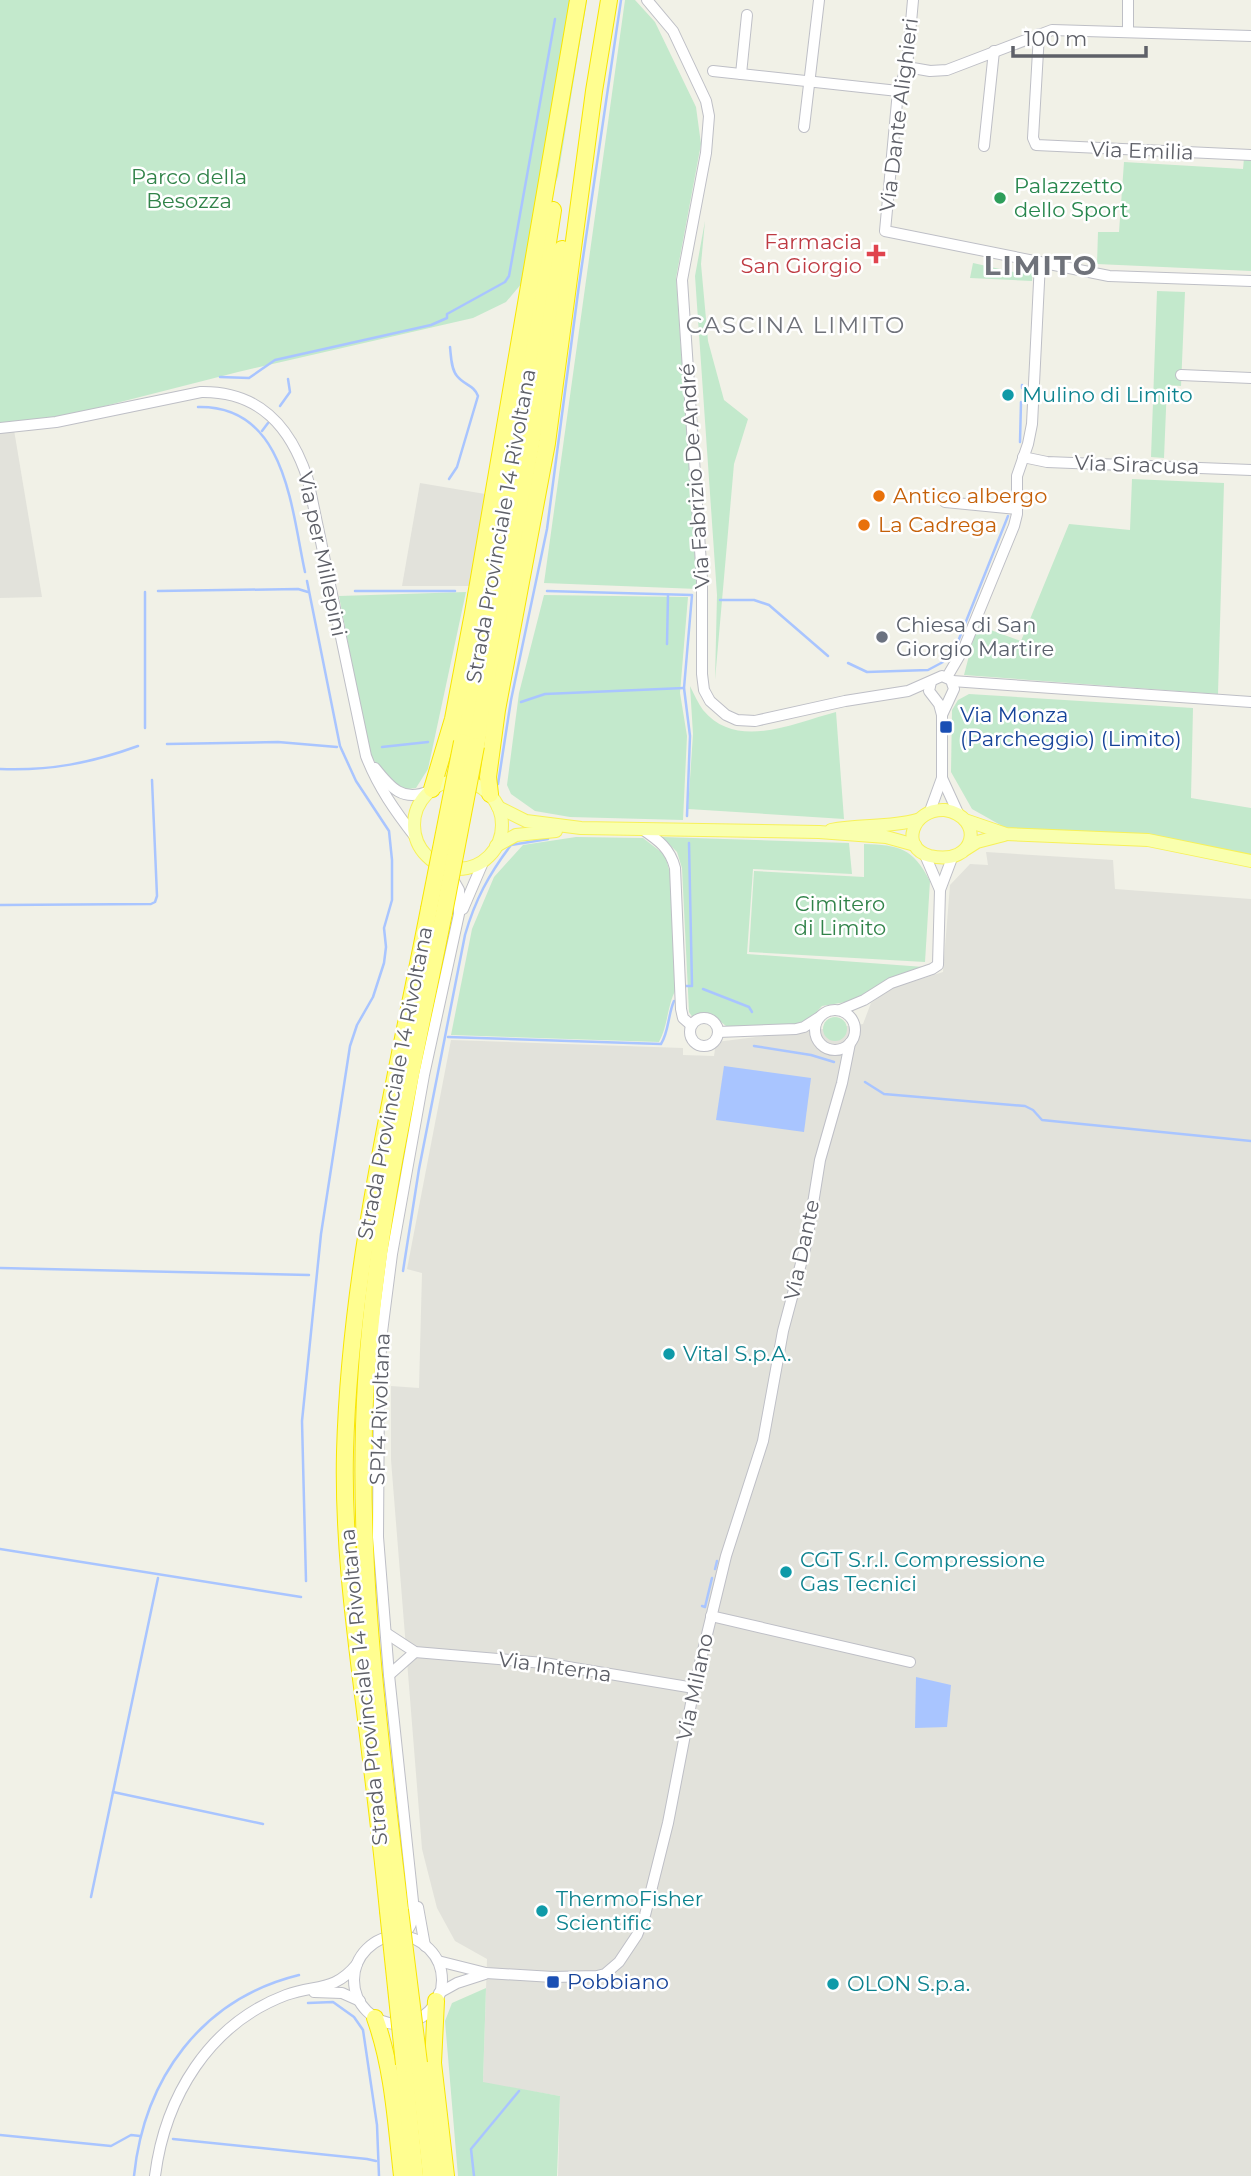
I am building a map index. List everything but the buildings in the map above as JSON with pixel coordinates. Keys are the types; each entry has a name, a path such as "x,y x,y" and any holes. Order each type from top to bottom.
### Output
{"highway":[{"path":"430,790 453,719 578,0"},
{"name":"Strada Provinciale 14 Rivoltana","path":"469,744 587,0"},
{"name":"Strada Provinciale 14 Rivoltana","path":"431,2176 411,2064 394,1910 368,1596 364,1412 373,1299 390,1184 437,911 532,439 602,0"},
{"path":"494,801 488,777 494,733 547,443 594,91 609,0"},
{"path":"438,1997 433,2063 446,2176"},
{"path":"375,2018 383,2039 391,2082 402,2176"},
{"name":"Strada Provinciale 14 Rivoltana","path":"411,2064 415,2176"}],"main road":[{"path":"416,838 415,812 430,790 446,782 465,781 477,785 494,801 526,821 581,828 819,832 886,837 915,845 925,855 952,858 977,842 1006,834 1148,840 1251,861"},
{"path":"494,801 501,827 496,846"},
{"path":"819,832 849,827 897,826 917,820 930,811 945,810 1006,834"},
{"path":"961,816 970,834 966,849"},
{"path":"915,845 913,834 917,820"},
{"path":"496,846 516,835 581,828"},
{"name":"SP14 Rivoltana","path":"416,838 425,854 444,866"},
{"name":"SP14 Rivoltana","path":"484,860 496,846"},
{"path":"444,866 466,868 484,860"}],"street":[{"name":"Via Fabrizio De André","path":"647,0 673,31 706,101 709,116 706,153 682,280 703,589 704,690 710,701 722,712 733,719 746,721 845,701 908,691 932,691 940,676 950,687"},
{"path":"804,127 819,0"},
{"name":"Via Dante Alighieri","path":"913,0 907,67 898,91 885,231 1040,262"},
{"path":"1128,0 1128,32"},
{"path":"741,74 747,15"},
{"path":"907,67 930,71 947,70 1039,34 1058,30 1251,36"},
{"name":"Via Emilia","path":"1039,34 1035,144 1040,147 1251,155"},
{"path":"984,146 994,51"},
{"path":"713,71 898,91"},
{"path":"930,811 942,778 942,715 950,687 1013,529 1017,509 1017,476 1032,424 1040,262 1119,277 1251,281"},
{"path":"1181,375 1251,378"},
{"name":"Via per Millepini","path":"0,428 56,422 201,391 239,397 273,417 294,444 307,480 366,756 390,804 416,838"},
{"name":"Via Siracusa","path":"1023,457 1047,462 1251,470"},
{"path":"945,502 1017,509"},
{"path":"942,715 932,691 967,684 1251,702"},
{"name":"Via per Millepini","path":"366,756 386,782 400,794 414,796 430,790"},
{"path":"942,778 961,816"},
{"path":"642,829 663,844 674,861 682,1014 691,1025 691,1039 702,1046 713,1044 718,1032 715,1023 707,1018 698,1019 691,1025"},
{"path":"925,855 940,890"},
{"path":"718,1032 804,1027 826,1011 839,1010 864,1000 891,983 938,965 940,890 952,858"},
{"name":"SP14 Rivoltana","path":"454,939 471,888 484,860"},
{"name":"SP14 Rivoltana","path":"399,1936 404,1934 413,1918 412,1883 389,1675 378,1536 377,1458 382,1332 407,1168 454,939 460,896 453,878 444,866"},
{"path":"842,1083 850,1043 855,1034 854,1021 864,1000"},
{"path":"839,1010 849,1014 854,1021"},
{"path":"817,1038 815,1028 818,1018"},
{"path":"796,1029 817,1038 824,1046 834,1050 843,1049 850,1043"},
{"path":"834,1050 840,1062 842,1083"},
{"name":"Via Dante","path":"769,1418 783,1331 807,1241 820,1160 842,1083"},
{"name":"Via Milano","path":"486,1973 553,1977 597,1976 612,1969 637,1935 645,1915 668,1823 694,1689 726,1556 753,1478 769,1418"},
{"path":"711,1616 910,1662"},
{"name":"Via Interna","path":"386,1633 415,1651 544,1663 694,1689"},
{"path":"389,1675 415,1651"},
{"name":"SP14 Rivoltana","path":"412,1883 425,1946"},
{"path":"155,2176 170,2113 185,2082 205,2053 225,2031 250,2013 281,1997 339,1982 374,1943 386,1937 399,1936"},
{"name":"SP14 Rivoltana","path":"399,1936 411,1938 425,1946 438,1961"},
{"path":"438,1997 441,1976 438,1961 486,1973"},
{"path":"357,1964 354,1980 360,2001"},
{"path":"301,1991 342,1993 360,2001 375,2018 406,2023 424,2015 438,1997 457,1983 486,1973"}],"shaded area":[{"path":"13,424 42,597 0,598 0,425"},
{"path":"420,483 491,495 473,586 402,586"},
{"path":"986,852 1113,860 1115,889 1251,899 1251,2176 558,2176 560,2096 483,2083 487,1959 455,1941 437,1908 422,1849 391,1460 391,1386 419,1388 422,1273 407,1269 451,1040 683,1048 683,1055 714,1056 716,1042 863,1024 871,1003 892,988 943,972 950,885 970,864 988,865"}],"green space":[{"name":"Parco della Besozza","path":"0,0 587,0 558,176 522,283 506,302 473,318 238,372 38,423 0,427"},
{"path":"625,0 635,0 655,22 696,107 701,144 676,278 698,589 544,583"},
{"path":"1244,158 1251,158 1251,271 1097,264 1098,232 1119,232 1124,162 1243,169"},
{"path":"705,221 701,264 708,341 724,400 748,419 734,464 715,680 717,595 695,276"},
{"path":"973,263 1018,273 1020,265 1030,268 1033,272 1032,281 970,278"},
{"path":"1157,291 1185,292 1181,386 1167,385 1164,458 1151,457"},
{"path":"1132,479 1224,483 1218,694 964,675 977,625 1021,641 1069,524 1130,530"},
{"path":"466,592 428,769 416,788 400,790 388,780 369,753 339,596"},
{"path":"544,595 688,597 680,693 687,736 683,820 570,817 535,811 511,794 507,785 519,693"},
{"path":"690,686 703,710 717,722 732,729 749,732 766,730 836,712 844,819 688,809 693,734"},
{"path":"969,694 1193,708 1191,798 1251,808 1251,856 1004,827 972,809 951,772 952,710 958,700"},
{"path":"576,837 643,838 665,855 670,873 676,989 659,1042 451,1035 472,929 494,877 523,845"},
{"path":"662,837 849,843 852,874 753,869 747,954 924,967 884,981 858,1000 822,1006 809,1020 801,1024 733,1027 726,1026 710,1013 693,1018 689,1012 682,868 677,852"},
{"name":"Cimitero di Limito","path":"864,844 904,850 917,861 930,881 925,962 749,952 754,871 864,877"},
{"path":"835,1017 844,1020 847,1029 844,1038 835,1041 826,1038 823,1029 826,1020"},
{"path":"486,1988 483,2082 560,2096 557,2176 458,2176 445,2021 452,2003"}],"water":[{"path":"724,1066 811,1078 804,1132 716,1120"},
{"path":"916,1677 951,1685 947,1727 915,1728"}],"waterway":[{"path":"498,784 511,700 547,529 579,285 621,0"},
{"path":"220,377 249,378 275,360 431,325 505,282 509,276 555,19"},
{"path":"449,479 457,467 478,396 455,373 450,347"},
{"path":"280,406 290,392 288,379"},
{"path":"1020,442 1021,402"},
{"path":"198,407 227,411 250,423 267,441 288,491 305,572"},
{"path":"262,431 268,423"},
{"path":"848,663 867,672 928,670 943,662 955,649 1008,516"},
{"path":"306,1581 302,1421 321,1234 350,1046 357,1025 373,997 384,963 384,928 392,900 389,831 356,781 340,746 307,581"},
{"path":"158,591 298,589 308,592"},
{"path":"355,591 455,591"},
{"path":"547,591 692,595 684,688 690,736 687,816"},
{"path":"145,592 145,728"},
{"path":"667,644 668,595"},
{"path":"720,600 754,600 769,605 828,656"},
{"path":"521,702 545,694 684,688"},
{"path":"167,744 278,742 337,747"},
{"path":"382,747 428,742"},
{"path":"0,769 70,765 138,746"},
{"path":"0,905 155,902 157,896 152,780"},
{"path":"403,1271 419,1169 465,935 473,910 496,866 511,845 548,839"},
{"path":"686,986 692,986 689,843"},
{"path":"703,989 749,1007 752,1012"},
{"path":"448,1037 661,1044 674,1001"},
{"path":"754,1046 811,1055 834,1062"},
{"path":"865,1082 884,1094 1025,1106 1042,1120 1251,1141"},
{"path":"0,1268 309,1275"},
{"path":"0,1549 301,1597"},
{"path":"715,1569 717,1561"},
{"path":"91,1897 158,1578"},
{"path":"702,1606 705,1607 712,1578"},
{"path":"113,1792 263,1824"},
{"path":"134,2176 140,2140 150,2107 165,2076 184,2048 206,2024 233,2003 264,1987 299,1975"},
{"path":"308,2003 333,2002 354,2017 363,2030 377,2125 379,2176"},
{"path":"474,2176 471,2149 519,2091"},
{"path":"0,2135 111,2146 131,2135 140,2136"},
{"path":"173,2139 376,2161"}],"place":[{"name":"Palazzetto dello Sport","path":"1000,198"},
{"name":"Farmacia San Giorgio","path":"876,254"},
{"name":"Mulino di Limito","path":"1008,395"},
{"name":"Antico albergo","path":"879,496"},
{"name":"La Cadrega","path":"864,525"},
{"name":"Chiesa di San Giorgio Martire","path":"882,637"},
{"name":"Via Monza (Parcheggio) (Limito)","path":"946,727"},
{"name":"Vital S.p.A.","path":"669,1354"},
{"name":"CGT S.r.l. Compressione Gas Tecnici","path":"786,1572"},
{"name":"ThermoFisher Scientific","path":"542,1911"},
{"name":"Pobbiano","path":"553,1982"},
{"name":"OLON S.p.a.","path":"833,1984"}],"district":[{"name":"LIMITO","path":"1041,265"},
{"name":"CASCINA LIMITO","path":"796,325"}]}
